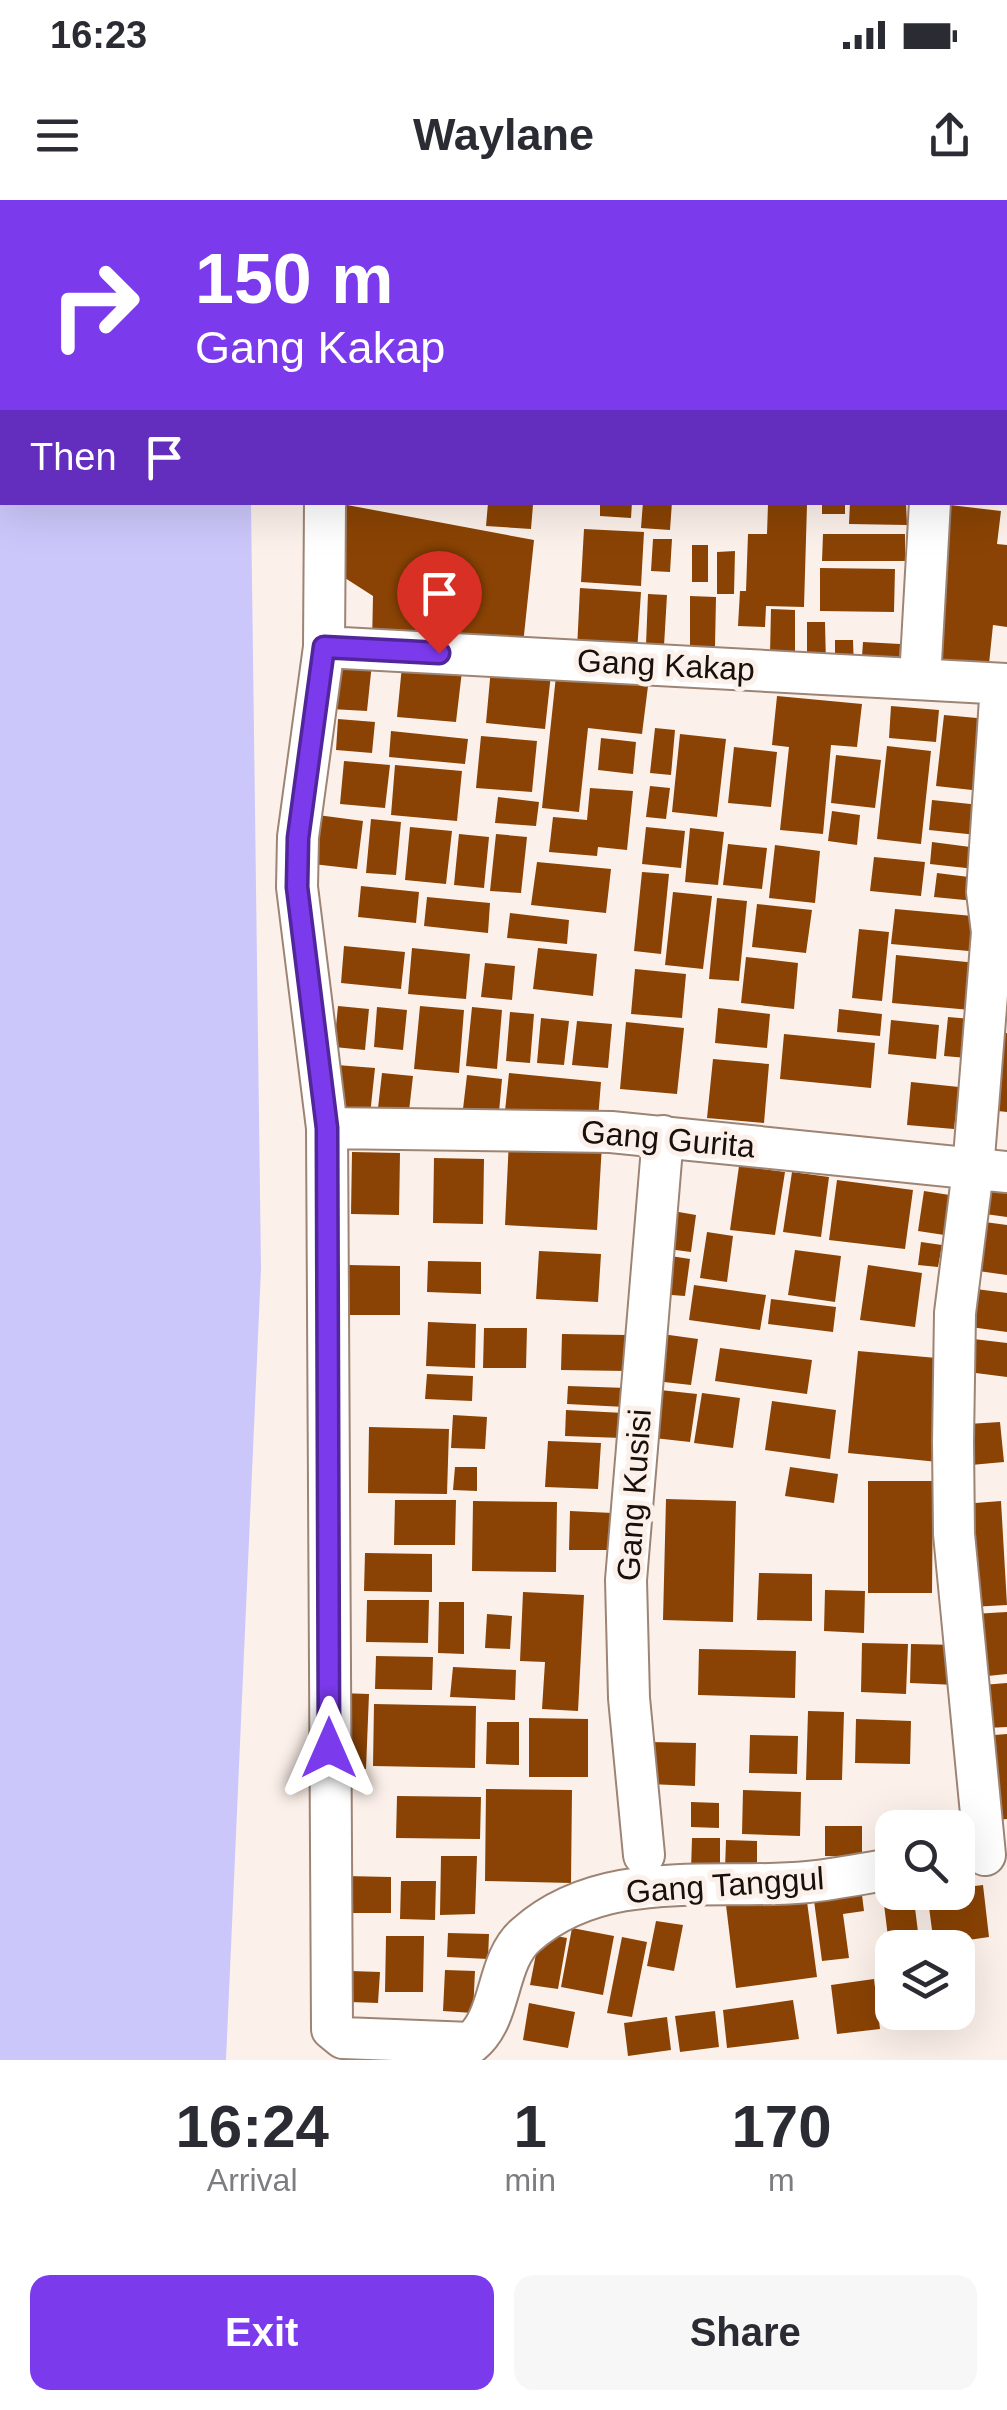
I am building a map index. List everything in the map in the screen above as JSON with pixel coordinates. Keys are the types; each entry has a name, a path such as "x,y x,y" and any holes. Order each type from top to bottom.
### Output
{"street":[{"path":"325,505 324,647 298,838 297,887 327,1128"},
{"path":"920,680 930,505"},
{"name":"Gang Kakap","path":"324,647 1004,684"},
{"path":"983,1854 954,1534 955,1313 990,1171 992,932 987,892 1004,684"},
{"name":"Gang Gurita","path":"327,1128 663,1136 990,1171"},
{"name":"Gang Tanggul","path":"327,1128 330,2020 338,2036 471,2043 478,2038 491,2012 511,1955 523,1936 551,1916 614,1892 647,1886 808,1882 875,1872"},
{"name":"Gang Kusisi","path":"644,1854 629,1698 626,1580 663,1136"}],"shaded area":[{"path":"0,505 251,505 261,1269 226,2060 0,2060"}],"building":[{"path":"331,505 534,540 522,654 372,644 373,596 331,569"},
{"path":"488,505 533,505 531,529 486,526"},
{"path":"600,505 632,505 631,518 600,516"},
{"path":"643,505 672,505 670,530 641,528"},
{"path":"768,505 807,505 804,607 766,606 765,627 738,626 740,591 746,591 748,534 767,534"},
{"path":"822,505 845,505 845,514 822,514"},
{"path":"850,505 906,505 907,525 849,524"},
{"path":"950,505 1001,511 997,544 1007,545 1007,627 993,625 989,664 934,658"},
{"path":"584,529 644,532 641,586 581,582"},
{"path":"823,534 905,534 905,561 822,561"},
{"path":"653,539 672,539 670,572 651,571"},
{"path":"692,545 708,545 708,582 692,582"},
{"path":"735,551 734,594 717,594 717,552"},
{"path":"820,568 895,569 894,612 820,611"},
{"path":"580,588 641,592 637,652 577,649"},
{"path":"648,594 667,595 664,646 646,645"},
{"path":"690,596 716,597 715,646 690,646"},
{"path":"771,609 795,610 795,654 770,654"},
{"path":"807,622 825,622 826,665 807,664"},
{"path":"835,640 853,640 854,669 835,670"},
{"path":"863,642 900,644 899,673 861,671"},
{"path":"335,661 372,663 367,711 331,709"},
{"path":"402,666 462,671 456,722 397,717"},
{"path":"491,668 551,674 545,729 486,723"},
{"path":"556,676 648,686 642,734 588,728 579,812 542,808"},
{"path":"777,696 862,704 857,747 831,745 823,834 780,830 789,747 772,745"},
{"path":"891,706 939,710 936,742 889,738"},
{"path":"944,715 988,719 981,791 936,786"},
{"path":"338,719 375,722 372,753 336,750"},
{"path":"655,728 675,730 671,775 650,773"},
{"path":"391,731 468,739 465,764 389,757"},
{"path":"680,734 726,739 717,817 672,812"},
{"path":"481,736 537,741 532,792 476,788"},
{"path":"601,738 636,742 633,774 598,770"},
{"path":"887,746 931,751 921,844 877,839"},
{"path":"734,747 777,752 771,807 728,803"},
{"path":"836,755 881,760 875,808 831,803"},
{"path":"344,761 390,765 385,808 340,804"},
{"path":"395,765 462,771 457,821 391,815"},
{"path":"650,786 670,788 666,819 646,817"},
{"path":"590,788 633,791 627,850 598,847 597,856 549,852 553,817 587,820"},
{"path":"498,797 539,802 536,826 495,823"},
{"path":"932,800 980,805 977,835 929,830"},
{"path":"832,811 860,815 857,845 828,841"},
{"path":"310,814 363,821 357,869 304,863"},
{"path":"371,819 401,822 396,875 366,873"},
{"path":"410,827 452,831 446,884 405,880"},
{"path":"646,827 685,831 681,868 642,864"},
{"path":"690,828 724,832 718,885 685,882"},
{"path":"459,834 489,837 484,888 454,885"},
{"path":"496,834 527,837 521,893 490,891"},
{"path":"932,842 978,848 975,869 930,864"},
{"path":"728,844 767,848 762,889 723,885"},
{"path":"775,845 820,851 815,903 769,898"},
{"path":"874,857 925,862 921,896 870,891"},
{"path":"537,862 611,869 606,913 531,905"},
{"path":"642,872 669,874 661,954 634,951"},
{"path":"937,873 977,878 975,901 934,897"},
{"path":"361,886 419,892 416,923 358,917"},
{"path":"673,892 712,896 703,969 665,965"},
{"path":"427,897 490,903 488,933 424,926"},
{"path":"717,898 747,901 739,981 709,979"},
{"path":"757,904 812,910 806,953 752,947"},
{"path":"895,909 984,917 980,952 891,944"},
{"path":"510,913 569,920 567,944 507,938"},
{"path":"859,929 889,932 882,1001 852,998"},
{"path":"344,946 405,952 401,989 341,983"},
{"path":"412,948 470,954 466,999 408,994"},
{"path":"538,948 597,954 593,996 533,989"},
{"path":"896,955 987,964 982,1011 892,1003"},
{"path":"746,957 798,963 794,1009 741,1003"},
{"path":"485,963 515,966 512,1000 481,997"},
{"path":"635,969 686,974 682,1018 631,1014"},
{"path":"338,1006 369,1009 365,1050 334,1047"},
{"path":"420,1006 464,1010 459,1073 414,1069"},
{"path":"377,1007 407,1010 403,1050 374,1047"},
{"path":"472,1007 502,1010 497,1069 466,1066"},
{"path":"718,1008 770,1014 767,1048 715,1043"},
{"path":"839,1009 882,1014 880,1036 837,1032"},
{"path":"510,1012 534,1014 530,1063 506,1061"},
{"path":"948,1017 983,1020 979,1059 944,1056"},
{"path":"541,1018 569,1021 564,1065 537,1063"},
{"path":"891,1020 939,1025 936,1059 888,1054"},
{"path":"577,1021 612,1024 608,1068 572,1065"},
{"path":"626,1022 684,1028 677,1094 620,1089"},
{"path":"1001,1033 1007,1033 1007,1112 998,1111"},
{"path":"784,1034 875,1043 871,1088 780,1079"},
{"path":"713,1059 769,1064 764,1123 707,1118"},
{"path":"337,1065 375,1068 370,1115 332,1112"},
{"path":"382,1073 413,1076 409,1111 378,1108"},
{"path":"509,1073 601,1082 598,1119 505,1111"},
{"path":"467,1075 502,1079 499,1112 463,1109"},
{"path":"911,1082 959,1087 954,1129 907,1125"},
{"path":"509,1139 602,1144 597,1230 505,1225"},
{"path":"352,1152 400,1153 399,1215 351,1214"},
{"path":"434,1158 484,1159 483,1224 433,1223"},
{"path":"739,1166 785,1172 775,1235 730,1230"},
{"path":"792,1172 829,1177 821,1237 783,1232"},
{"path":"837,1180 913,1190 905,1249 829,1240"},
{"path":"981,1186 1007,1190 1007,1217 978,1213"},
{"path":"924,1191 956,1196 951,1236 918,1231"},
{"path":"673,1211 696,1215 691,1252 668,1249"},
{"path":"977,1221 1007,1225 1007,1275 971,1270"},
{"path":"707,1232 733,1236 727,1282 700,1278"},
{"path":"921,1242 942,1245 938,1267 918,1265"},
{"path":"795,1250 841,1256 835,1302 788,1295"},
{"path":"539,1251 601,1254 598,1302 536,1299"},
{"path":"664,1255 690,1259 685,1296 658,1294"},
{"path":"428,1261 481,1262 481,1294 427,1292"},
{"path":"348,1265 400,1266 400,1315 347,1315"},
{"path":"868,1265 922,1273 915,1327 860,1320"},
{"path":"694,1285 766,1295 760,1330 689,1320"},
{"path":"968,1288 1007,1293 1007,1332 963,1326"},
{"path":"771,1299 836,1307 833,1332 768,1324"},
{"path":"428,1322 476,1324 475,1368 426,1366"},
{"path":"484,1328 527,1328 526,1368 483,1368"},
{"path":"562,1334 627,1335 627,1371 561,1370"},
{"path":"662,1334 698,1339 691,1385 655,1381"},
{"path":"965,1338 1007,1343 1007,1377 960,1371"},
{"path":"720,1348 812,1360 807,1394 715,1381"},
{"path":"858,1351 948,1359 938,1462 848,1453"},
{"path":"427,1374 473,1376 472,1401 425,1399"},
{"path":"568,1386 627,1388 625,1407 567,1404"},
{"path":"660,1390 697,1394 690,1442 654,1438"},
{"path":"702,1393 740,1398 733,1448 694,1443"},
{"path":"772,1401 836,1410 830,1459 765,1450"},
{"path":"566,1410 624,1413 622,1438 565,1436"},
{"path":"453,1415 487,1417 485,1449 451,1448"},
{"path":"1000,1422 1004,1462 971,1465 968,1424"},
{"path":"369,1427 449,1429 447,1494 368,1493"},
{"path":"548,1441 601,1443 598,1489 545,1487"},
{"path":"455,1467 477,1467 477,1491 453,1490"},
{"path":"790,1467 838,1474 834,1503 785,1496"},
{"path":"868,1481 933,1481 932,1593 868,1593"},
{"path":"666,1499 736,1501 733,1622 663,1620"},
{"path":"395,1500 456,1500 455,1545 394,1545"},
{"path":"473,1501 557,1502 556,1572 472,1571"},
{"path":"1001,1501 1007,1605 971,1607 962,1504"},
{"path":"570,1511 613,1513 612,1550 569,1550"},
{"path":"365,1553 432,1554 432,1592 364,1591"},
{"path":"759,1573 812,1574 812,1621 757,1620"},
{"path":"825,1590 865,1591 864,1633 824,1631"},
{"path":"523,1592 584,1595 578,1711 542,1709 545,1662 520,1661"},
{"path":"367,1600 429,1600 428,1643 366,1642"},
{"path":"439,1602 464,1602 464,1654 438,1653"},
{"path":"1007,1612 1007,1674 978,1677 973,1614"},
{"path":"487,1614 512,1616 510,1649 485,1648"},
{"path":"862,1643 908,1644 906,1694 861,1692"},
{"path":"911,1644 958,1645 957,1685 910,1683"},
{"path":"699,1649 796,1651 795,1698 698,1695"},
{"path":"376,1656 433,1657 432,1690 375,1689"},
{"path":"453,1667 516,1670 515,1700 450,1697"},
{"path":"1007,1683 1007,1727 986,1728 982,1685"},
{"path":"340,1693 369,1694 366,1769 338,1769"},
{"path":"374,1704 476,1706 475,1768 373,1766"},
{"path":"808,1711 844,1712 842,1780 806,1780"},
{"path":"529,1718 588,1719 588,1777 529,1777"},
{"path":"856,1719 911,1721 910,1764 855,1763"},
{"path":"487,1722 519,1722 519,1765 486,1764"},
{"path":"1007,1734 1007,1819 988,1821 982,1736"},
{"path":"750,1735 798,1736 797,1774 749,1773"},
{"path":"650,1742 696,1743 695,1786 649,1784"},
{"path":"486,1789 572,1790 571,1883 485,1881"},
{"path":"743,1790 801,1792 800,1836 742,1834"},
{"path":"397,1796 481,1797 480,1839 396,1838"},
{"path":"691,1802 719,1803 719,1828 691,1827"},
{"path":"825,1826 862,1826 862,1857 825,1856"},
{"path":"692,1838 720,1838 720,1870 691,1870"},
{"path":"726,1840 757,1841 757,1869 725,1869"},
{"path":"441,1856 477,1856 475,1914 440,1915"},
{"path":"345,1876 391,1877 391,1913 345,1913"},
{"path":"401,1881 436,1881 435,1920 400,1919"},
{"path":"983,1885 989,1937 975,1939 975,1930 932,1930 929,1910 975,1910 975,1886"},
{"path":"861,1887 864,1911 843,1914 849,1958 822,1961 813,1893"},
{"path":"806,1894 817,1977 736,1988 726,1905"},
{"path":"885,1910 915,1910 918,1930 887,1930"},
{"path":"656,1921 683,1925 674,1971 647,1966"},
{"path":"572,1928 614,1936 603,1995 561,1987"},
{"path":"448,1933 489,1934 488,1959 447,1957"},
{"path":"540,1933 567,1938 558,1989 530,1985"},
{"path":"386,1936 424,1936 423,1992 385,1992"},
{"path":"622,1937 647,1942 632,2017 607,2013"},
{"path":"445,1970 475,1971 473,2013 443,2011"},
{"path":"351,1971 380,1972 378,2003 350,2002"},
{"path":"874,1979 875,2030 837,2034 831,1985"},
{"path":"793,2000 799,2039 727,2048 723,2010"},
{"path":"529,2003 575,2012 568,2048 523,2040"},
{"path":"715,2011 719,2047 680,2052 675,2016"},
{"path":"667,2017 671,2050 628,2056 624,2023"}],"route":[{"path":"329,1748 327,1128 297,887 298,838 324,647 439,653"}]}
